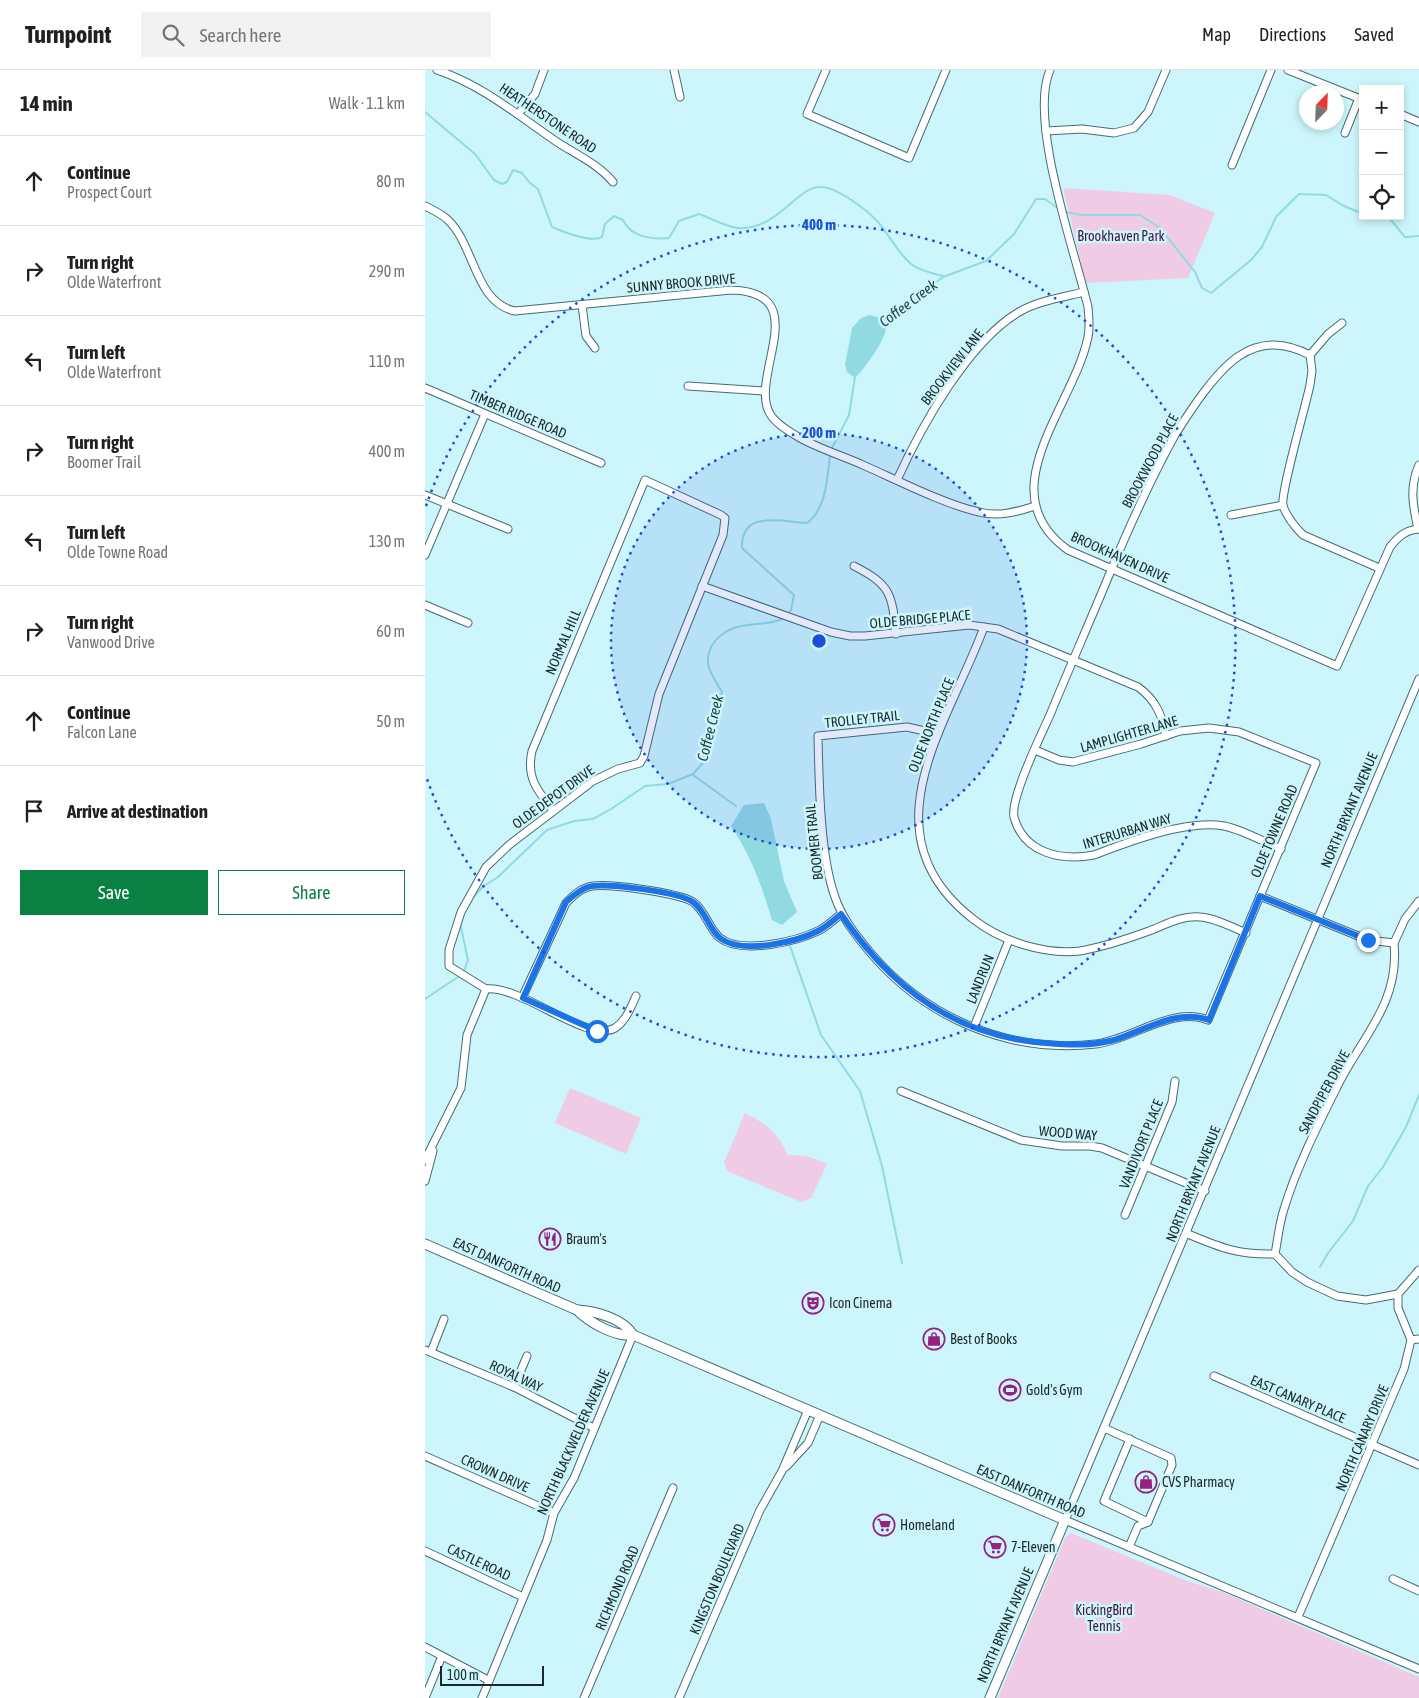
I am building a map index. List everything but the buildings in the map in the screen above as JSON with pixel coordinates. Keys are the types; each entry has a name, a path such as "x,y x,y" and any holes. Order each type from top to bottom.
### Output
{"main road":[{"name":"EAST DANFORTH ROAD","path":"425,1244 577,1310 591,1310 628,1327 633,1335 1065,1520"},
{"name":"NORTH BRYANT AVENUE","path":"990,1698 1065,1520"}],"street":[{"name":"HEATHERSTONE ROAD","path":"437,70 491,95 565,147 602,168 613,182"},
{"path":"518,114 535,94 544,70"},
{"path":"674,70 680,97"},
{"path":"826,70 807,114 909,158 946,70"},
{"name":"BROOKHAVEN DRIVE","path":"1050,70 1044,95 1046,131 1057,186 1085,292 1088,307 1089,336 1082,358 1035,469 1035,506 1045,527 1054,540 1068,550 1337,666 1389,548 1399,536 1409,530 1418,529"},
{"path":"1046,131 1082,129 1114,133 1134,128 1148,112 1166,70"},
{"path":"1232,165 1271,70"},
{"path":"1288,70 1359,98"},
{"path":"1345,133 1359,103"},
{"path":"1404,116 1419,122"},
{"name":"SUNNY BROOK DRIVE","path":"425,206 449,221 487,291 497,304 504,309 515,311 731,290 754,294 764,300 770,308 776,323 774,345 765,390 769,413 791,433 897,480 980,513 1009,514 1035,506"},
{"name":"BROOKVIEW LANE","path":"897,480 917,437 937,404 977,350 991,336 1019,312 1085,292"},
{"path":"582,305 585,336 595,348"},
{"path":"1342,323 1328,334 1310,355 1310,384 1284,485 1283,505 1294,525 1303,535 1379,568"},
{"name":"BROOKWOOD PLACE","path":"1073,659 1148,486 1176,433 1221,372 1239,356 1265,344 1285,345 1310,355"},
{"path":"688,386 765,390"},
{"name":"TIMBER RIDGE ROAD","path":"425,388 601,463"},
{"path":"425,555 485,414"},
{"path":"1418,529 1411,494 1414,475 1419,465"},
{"name":"OLDE DEPOT DRIVE","path":"487,989 449,966 449,950 461,912 486,867 509,845 593,781 618,769 640,764 645,756 659,694 723,536 725,518 711,508 645,480"},
{"name":"NORMAL HILL","path":"554,810 535,790 530,776 529,764 532,750 645,480"},
{"path":"425,495 508,529"},
{"path":"1231,515 1283,505"},
{"path":"854,566 874,576 889,593 896,634"},
{"name":"OLDE BRIDGE PLACE","path":"702,586 831,632 850,636 896,634 969,625 998,628 1126,681 1149,696 1163,718 1166,736"},
{"path":"425,605 467,623"},
{"name":"OLDE NORTH PLACE","path":"984,627 925,769 918,805 924,852 939,884 948,897 979,924 1009,940 1032,946 1078,951 1147,932 1181,919 1200,917 1246,933"},
{"name":"INTERURBAN WAY","path":"1073,659 1017,795 1014,816 1025,839 1048,855 1079,858 1094,855 1187,825 1204,824 1234,829 1281,849"},
{"name":"NORTH BRYANT AVENUE","path":"1065,1520 1419,679"},
{"name":"TROLLEY TRAIL","path":"818,736 907,727 938,734"},
{"name":"LAMPLIGHTER LANE","path":"1035,750 1059,760 1073,762 1088,760 1180,731 1209,728 1239,732 1316,763"},
{"name":"BOOMER TRAIL","path":"818,736 827,871 841,914 878,961 898,982 937,1011 1014,1041 1072,1045 1114,1040 1177,1018 1198,1016 1209,1020"},
{"name":"OLDE TOWNE ROAD","path":"1209,1020 1316,763"},
{"path":"523,998 566,902 575,894 588,887 617,886 685,898 700,908 717,935 732,944 785,943 821,929 841,914"},
{"path":"1260,896 1368,940 1394,944 1405,919 1419,902"},
{"name":"LANDRUN","path":"974,1027 1009,940"},
{"name":"SANDPIPER DRIVE","path":"1275,1254 1279,1225 1291,1187 1341,1081 1384,1007 1394,970 1394,944"},
{"path":"425,1160 435,1144 461,1088 467,1035 487,989 495,988 523,998 597,1031 615,1028 623,1020 636,996"},
{"name":"VANDIVORT PLACE","path":"1125,1215 1172,1102 1175,1081"},
{"name":"WOOD WAY","path":"901,1091 1021,1140 1063,1146 1102,1148 1205,1191"},
{"path":"425,1181 435,1144"},
{"path":"1187,1234 1219,1248 1241,1253 1275,1254 1292,1272 1307,1282 1337,1296 1366,1300 1398,1294 1419,1270"},
{"path":"1398,1294 1398,1308 1411,1340 1419,1339"},
{"path":"428,1351 444,1319"},
{"name":"NORTH BLACKWELDER AVENUE","path":"482,1698 547,1540 554,1513 574,1478 633,1335"},
{"name":"NORTH CANARY DRIVE","path":"1298,1617 1404,1369 1411,1340"},
{"name":"ROYAL WAY","path":"428,1351 514,1387 594,1428"},
{"path":"514,1387 527,1356"},
{"name":"EAST CANARY PLACE","path":"1214,1376 1419,1465"},
{"name":"KINGSTON BOULEVARD","path":"679,1698 760,1510 782,1471 808,1410"},
{"name":"KINGSTON BOULEVARD","path":"782,1471 808,1444 820,1415"},
{"path":"1104,1428 1171,1458 1173,1465 1148,1522 1139,1526 1129,1547"},
{"path":"1130,1439 1104,1501 1148,1522"},
{"name":"CROWN DRIVE","path":"425,1456 554,1513"},
{"name":"RICHMOND ROAD","path":"585,1698 673,1488"},
{"name":"EAST DANFORTH ROAD","path":"1065,1520 1419,1669"},
{"name":"CASTLE ROAD","path":"425,1551 523,1597"},
{"path":"1393,1579 1419,1590"},
{"path":"425,1648 488,1680"},
{"path":"425,1698 442,1656"}],"green space":[{"name":"Brookhaven Park","path":"1063,188 1170,195 1215,213 1188,278 1086,283"},
{"path":"570,1088 641,1118 626,1154 555,1123"},
{"path":"745,1113 760,1121 771,1130 780,1140 788,1155 807,1156 827,1164 811,1198 801,1202 727,1171 724,1162"},
{"name":"KickingBird Tennis","path":"1071,1533 1187,1581 1222,1592 1419,1677 1419,1698 998,1698 1065,1538"}],"water":[{"path":"870,315 886,320 887,326 881,342 865,367 855,378 847,372 845,365 852,328 861,318"},
{"path":"764,803 771,819 784,881 797,912 782,925 772,920 755,871 731,826 744,805"}],"waterway":[{"path":"425,112 475,154 494,180 502,184 507,182 513,170 522,173 538,189 552,227 570,234 591,239 602,237 605,224 614,216 623,220 637,234 649,238 669,238 679,221 699,214 733,227 752,227 764,223 775,216 812,188 821,187 843,195 867,211 911,264 922,270 943,276"},
{"name":"Coffee Creek","path":"1066,212 1081,215 1140,215 1160,228 1195,272 1202,288 1211,293 1251,260 1262,247 1276,217 1299,194 1326,195 1359,212"},
{"name":"Coffee Creek","path":"885,322 943,277 986,261 1014,234 1036,199 1045,199 1059,209"},
{"name":"Coffee Creek","path":"1391,220 1405,237 1419,236"},
{"name":"Coffee Creek","path":"831,450 849,415 855,377"},
{"name":"Coffee Creek","path":"787,615 791,610 794,595 742,548 743,536 748,528 756,523 775,520 807,523 814,517 825,492 830,455"},
{"name":"Coffee Creek","path":"473,897 484,886 498,877 547,830 574,821 593,819 645,786 668,784 693,774 708,757 722,692 709,668 708,659 711,647 719,637 730,630 742,626 774,622 784,618"},
{"path":"693,775 736,806"},
{"name":"Coffee Creek","path":"460,923 468,960 464,971"},
{"path":"789,943 821,1035 860,1091 882,1166 902,1263"},
{"name":"Coffee Creek","path":"425,999 461,975"},
{"path":"1320,1267 1328,1253 1353,1221 1368,1186 1383,1167 1406,1127 1419,1095"}],"place":[{"name":"Braum's","path":"550,1239"},
{"name":"Icon Cinema","path":"813,1303"},
{"name":"Best of Books","path":"934,1339"},
{"name":"Gold's Gym","path":"1010,1390"},
{"name":"CVS Pharmacy","path":"1146,1482"},
{"name":"Homeland","path":"884,1525"},
{"name":"7-Eleven","path":"995,1547"}],"route":[{"path":"597,1031 523,998 533,971 566,902 575,894 588,887 600,885 645,890 685,898 700,908 717,935 732,944 769,945 785,943 821,929 841,914 878,961 898,982 921,1000 937,1011 994,1036 1014,1041 1072,1045 1098,1044 1167,1020 1198,1016 1209,1020 1260,896 1368,940"}]}
